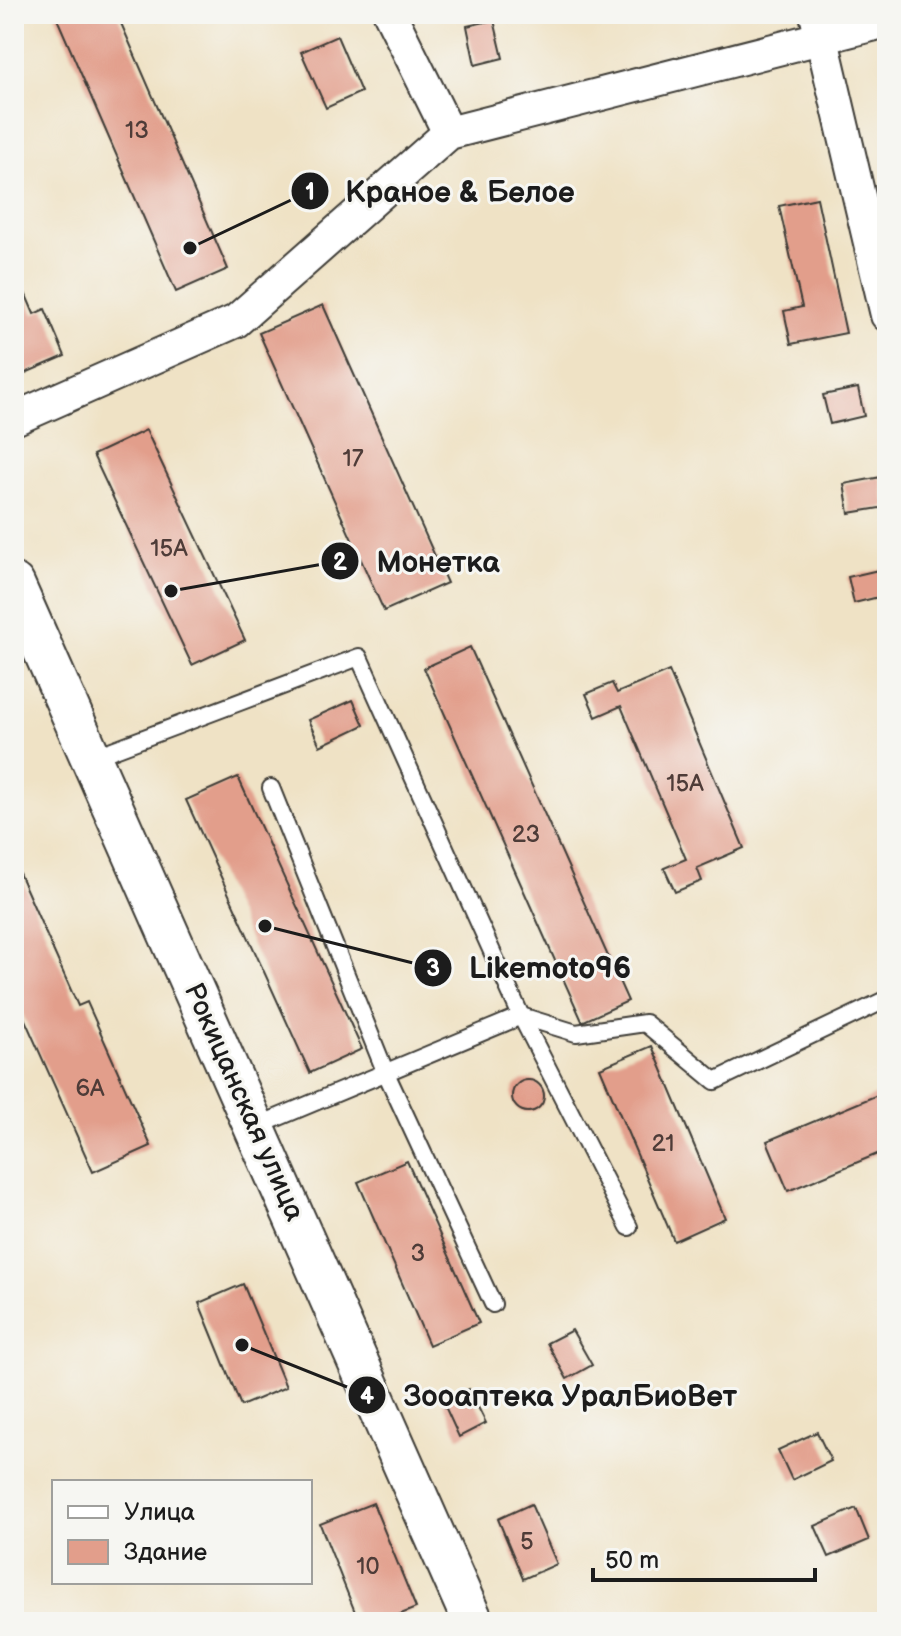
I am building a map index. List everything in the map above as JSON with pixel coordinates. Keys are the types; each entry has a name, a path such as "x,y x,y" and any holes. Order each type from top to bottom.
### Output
{"street":[{"path":"390,14 449,133"},
{"path":"14,419 236,321 449,133 818,25 887,21"},
{"path":"818,25 887,315"},
{"name":"Рокицанская улица","path":"14,584 473,1622"}],"lane":[{"path":"91,758 359,657 521,1016 629,1227"},
{"path":"271,788 385,1071 493,1304"},
{"path":"255,1127 521,1016 576,1033 645,1023 715,1081 887,999"}],"building":[{"path":"55,14 117,14 228,269 176,292"},
{"path":"494,20 503,58 475,65 467,26"},
{"path":"337,36 361,92 326,108 301,52"},
{"path":"817,198 846,333 791,344 784,311 802,307 779,206"},
{"path":"14,267 34,314 45,309 65,356 14,378"},
{"path":"323,305 447,583 384,611 259,333"},
{"path":"858,388 864,416 830,424 823,395"},
{"path":"146,430 245,640 192,665 93,455"},
{"path":"881,477 886,507 849,513 844,484"},
{"path":"887,568 887,595 854,603 848,577"},
{"path":"470,647 628,1001 584,1021 424,668"},
{"path":"669,671 744,848 697,868 702,881 675,892 664,868 686,859 621,706 596,717 586,694 612,683 617,693"},
{"path":"353,700 364,725 320,746 308,720"},
{"path":"238,777 362,1049 310,1073 186,800"},
{"path":"14,862 78,1006 87,1002 151,1146 93,1172 22,1013 14,1017"},
{"path":"652,1046 725,1218 674,1241 600,1068"},
{"path":"528,1080 540,1084 544,1096 540,1108 528,1112 516,1108 512,1096 516,1084"},
{"path":"887,1091 887,1150 788,1191 767,1141"},
{"path":"407,1161 479,1323 429,1345 358,1182"},
{"path":"243,1284 286,1387 241,1406 199,1303"},
{"path":"572,1330 592,1365 567,1379 547,1343"},
{"path":"469,1389 486,1423 459,1437 443,1402"},
{"path":"817,1432 831,1461 792,1480 778,1450"},
{"path":"373,1503 416,1608 381,1622 359,1622 320,1524"},
{"path":"531,1504 557,1564 523,1579 498,1519"},
{"path":"856,1508 869,1540 829,1557 815,1526"}],"place":[{"name":"Краное & Белое","path":"190,248"},
{"name":"Монетка","path":"171,591"},
{"name":"Likemoto96","path":"265,926"},
{"name":"Зооаптека УралБиоВет","path":"242,1345"}]}
